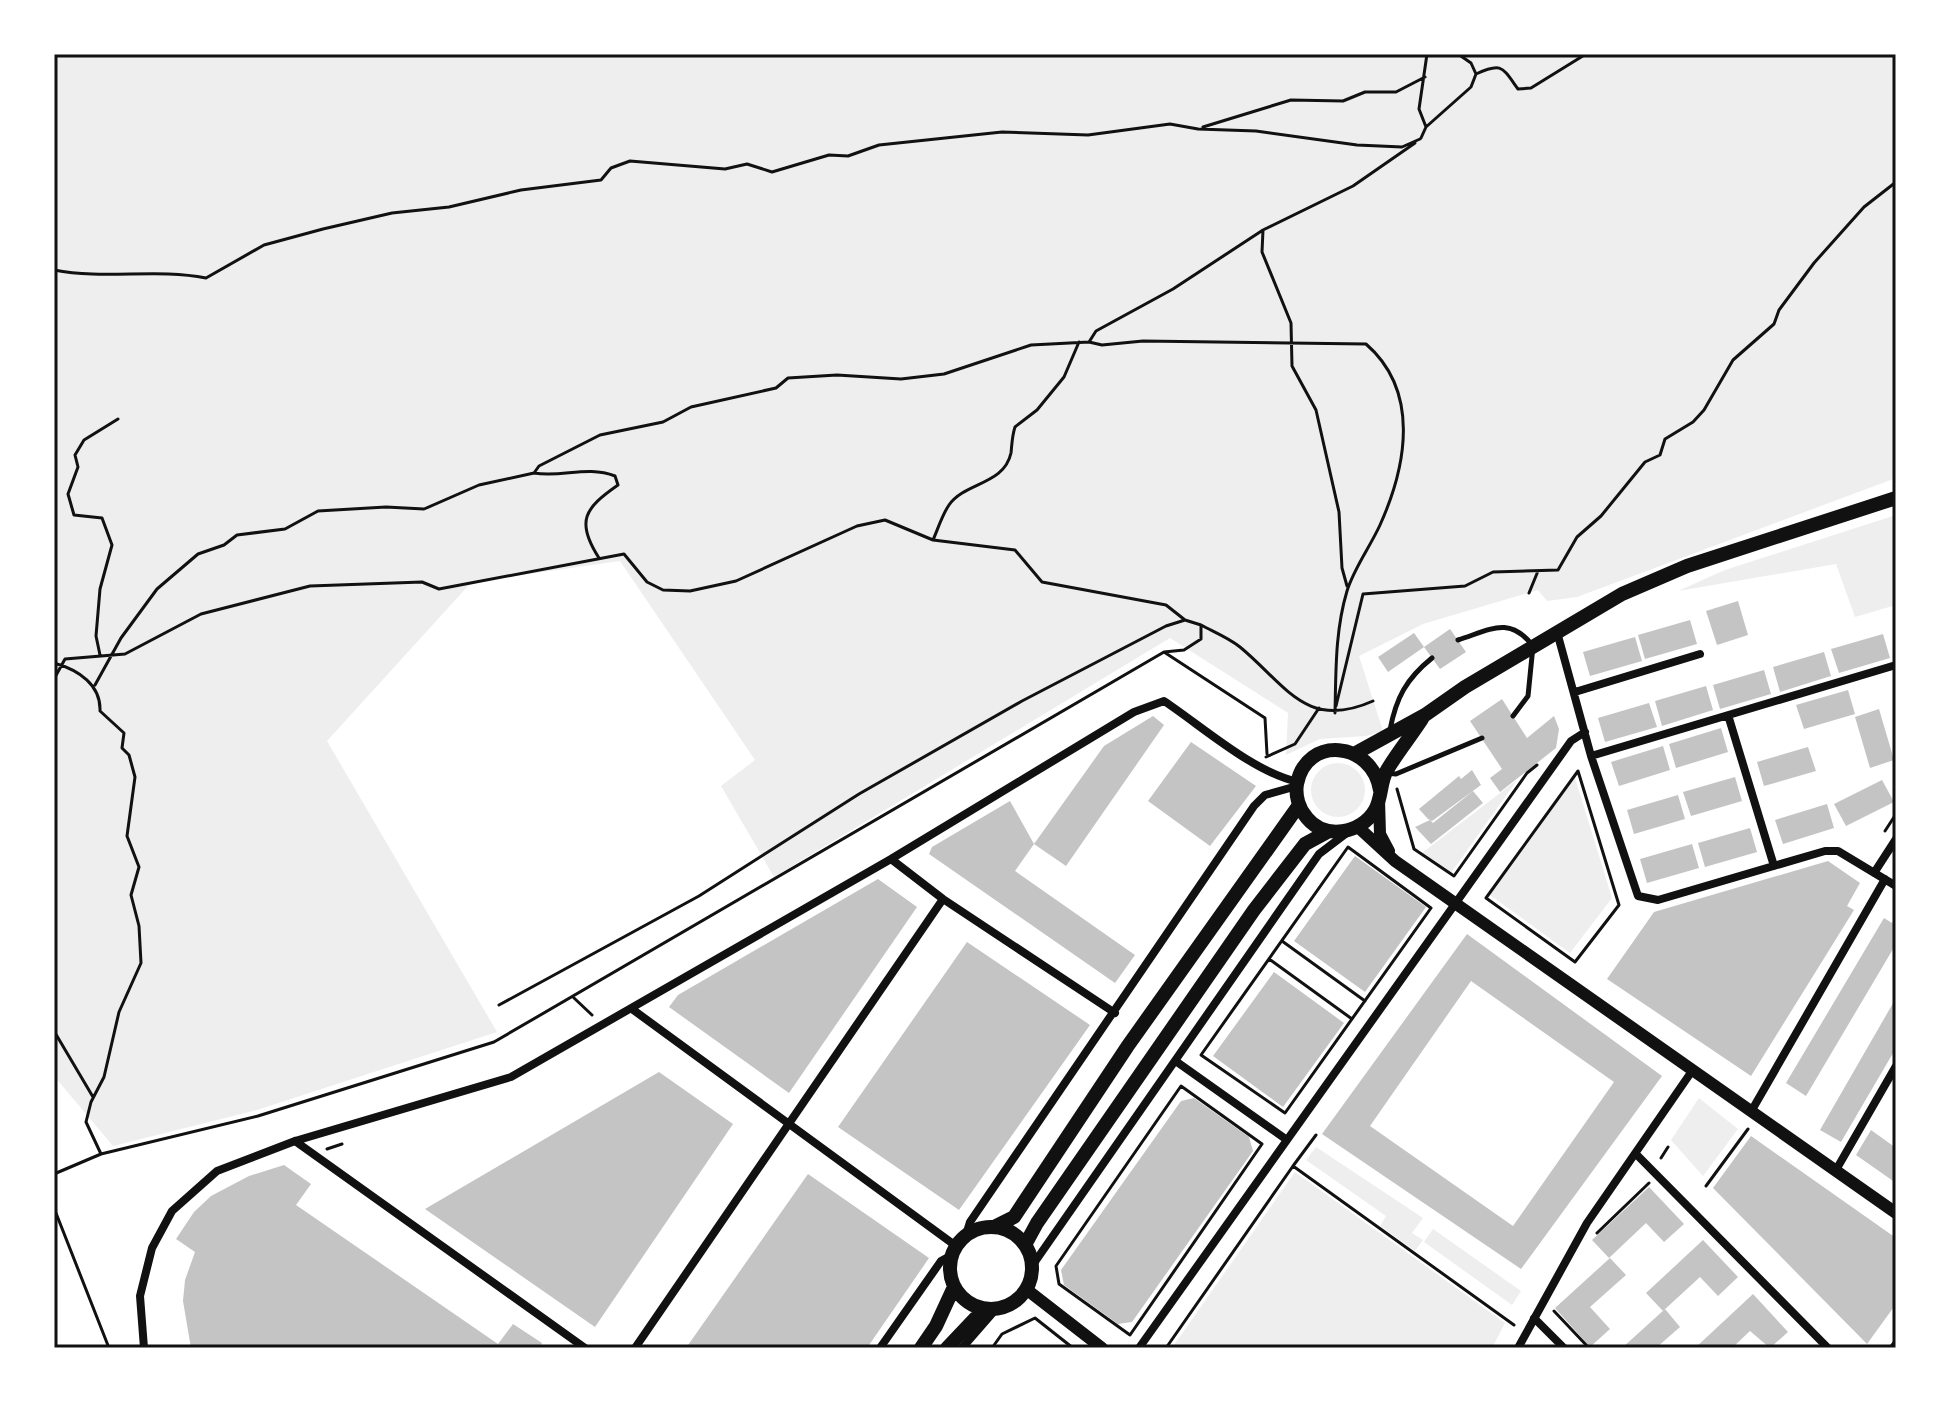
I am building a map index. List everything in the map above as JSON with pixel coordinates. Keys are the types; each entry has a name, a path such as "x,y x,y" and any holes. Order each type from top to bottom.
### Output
{"main road":[{"path":"1356,753 1389,737 1622,594 1687,566 1896,498"},
{"path":"1025,1245 1062,1186 1254,910 1305,844 1329,831 1354,829 1368,820 1385,773 1425,715"},
{"path":"1329,831 1315,825 1299,805 1297,784 1305,765 1317,755 1334,749 1356,753 1373,768 1379,794"},
{"path":"994,1227 1006,1230 1025,1245 1032,1266 1026,1289 1010,1304 990,1309 972,1305 954,1287 950,1276 958,1245 994,1227 1014,1217 1127,1047 1299,805"},
{"path":"921,1348 936,1326 954,1287"},
{"path":"947,1348 990,1309"}],"street":[{"path":"1557,632 1591,756 1633,888 1648,901 1838,851 1896,886"},
{"path":"1575,692 1700,654"},
{"path":"1591,756 1896,665"},
{"path":"144,1348 139,1319 143,1272 172,1211 217,1171 295,1141 511,1077 891,859 1134,712 1164,701 1258,766 1278,778 1297,784"},
{"path":"1728,715 1774,866"},
{"path":"1139,1348 1571,741 1585,732"},
{"path":"880,1348 941,1261 958,1245 970,1222 1254,806 1265,795 1297,784"},
{"path":"1379,794 1380,834 1395,861"},
{"path":"1032,1266 1319,854 1354,829 1455,904 1896,1213"},
{"path":"1874,873 1896,839"},
{"path":"891,859 943,899 1115,1013"},
{"path":"1752,1110 1885,879"},
{"path":"635,1348 943,899"},
{"path":"632,1009 958,1245"},
{"path":"1177,1062 1287,1140"},
{"path":"1836,1170 1896,1066"},
{"path":"1518,1348 1587,1223 1692,1071"},
{"path":"295,1141 585,1348"},
{"path":"1636,1154 1828,1348"},
{"path":"1026,1289 1102,1348"},
{"path":"962,1348 990,1309"},
{"path":"1534,1318 1564,1348"}],"lane":[{"path":"1458,640 1503,626 1521,630 1533,646 1528,696 1513,716"},
{"path":"1389,737 1398,694 1412,673 1432,658"},
{"path":"1385,773 1396,774 1482,738"}],"path":[{"path":"1426,127 1419,109 1427,54"},
{"path":"1458,54 1471,63 1476,74"},
{"path":"1089,342 1096,331 1173,289 1263,230 1353,186 1420,139 1426,127 1471,87 1476,74 1494,66 1503,68 1518,89 1531,88 1586,54"},
{"path":"1198,129 1291,100 1343,101 1365,92 1396,92 1425,77"},
{"path":"54,270 83,275 180,272 206,278 264,245 392,213 449,207 521,190 601,180 611,168 630,161 725,169 747,164 772,172 829,155 848,156 879,145 945,140 969,134 1088,135 1170,124 1392,147 1420,139"},
{"path":"1335,713 1363,594 1465,586 1493,572 1558,570 1577,537 1601,516 1645,462 1660,455 1665,439 1693,422 1704,410 1733,360 1774,324 1779,310 1814,263 1864,207 1896,182"},
{"path":"1263,230 1262,252 1291,323 1294,343 1292,366 1316,410 1339,512 1342,568 1348,589"},
{"path":"534,473 539,466 600,435 663,422 691,407 776,388 788,378 837,375 901,379 944,374 1031,345 1079,342 1102,345 1143,341 1366,344 1385,361 1397,386 1403,431 1400,472 1380,524 1348,589 1337,636 1335,713"},
{"path":"933,540 949,504 968,488 990,482 998,472 1011,454 1015,427 1037,410 1064,377 1079,342"},
{"path":"100,656 96,636 100,589 112,545 102,518 74,515 68,494 78,467 75,455 84,440 118,419"},
{"path":"95,685 111,655 157,589 198,554 224,545 237,535 285,529 318,511 424,509 479,485 534,473 548,476 600,470 615,476 618,485 590,505 585,521 588,542 599,558"},
{"path":"54,679 65,659 125,654 201,614 310,586 422,582 439,589 454,588 624,554 647,582 663,590 690,591 736,581 857,526 885,520 933,540 1015,550 1042,582 1166,605 1185,620 1238,645 1295,699 1319,708 1335,713 1349,712 1373,701"},
{"path":"1529,593 1538,571"},
{"path":"499,1005 699,896 859,794 1022,701 1166,626 1185,620"},
{"path":"54,1174 101,1154 258,1116 494,1042 1164,652 1184,650 1201,639 1201,625"},
{"path":"1164,652 1265,718 1267,755 1295,744 1319,708"},
{"path":"54,663 95,685 101,694 100,711 124,733 122,748 129,755 135,777 127,836 139,867 131,895 139,926 141,963 119,1012 104,1077 93,1098 86,1122 101,1154"},
{"path":"1397,789 1414,849 1454,876 1527,773 1546,757"},
{"path":"1578,771 1601,846 1619,905 1575,962 1486,898 1578,771"},
{"path":"1881,837 1896,814"},
{"path":"1348,847 1431,908 1285,1113 1201,1055 1269,959 1348,847"},
{"path":"1282,941 1365,1001"},
{"path":"1269,959 1352,1019"},
{"path":"54,1031 93,1098"},
{"path":"1181,1086 1262,1144 1130,1335 1118,1326 1059,1284 1056,1266 1181,1086"},
{"path":"1706,1186 1748,1129"},
{"path":"1166,1348 1316,1135"},
{"path":"1661,1158 1668,1147"},
{"path":"1293,1166 1515,1323 1509,1335"},
{"path":"1591,1239 1649,1183"},
{"path":"54,1208 109,1348"},
{"path":"1552,1309 1589,1348"},
{"path":"992,1348 1002,1334 1035,1318 1073,1348"},
{"path":"1113,1336 1118,1326"}],"shaded area":[{"path":"54,54 1896,54 1896,478 1577,597 1547,601 1538,590 1423,624 1359,656 1383,731 1366,736 1320,739 1286,755 1288,713 1170,638 774,877 721,786 755,760 620,561 481,581 468,586 327,741 497,1032 257,1110 113,1146 54,1076"},
{"path":"1896,515 1896,605 1855,617 1836,564 1678,591 1725,570"},
{"path":"1338,763 1357,771 1365,790 1357,809 1338,817 1319,809 1311,790 1319,771"},
{"path":"1575,778 1612,898 1570,953 1490,895"},
{"path":"1517,780 1451,873 1422,853"},
{"path":"1699,1098 1738,1129 1703,1176 1671,1140"},
{"path":"1316,1147 1423,1218 1412,1233 1423,1240 1415,1251 1380,1226 1386,1216 1306,1160"},
{"path":"1295,1172 1505,1323 1492,1348 1172,1348"},
{"path":"1433,1229 1521,1291 1512,1305 1424,1242"}],"building":[{"path":"1738,601 1748,635 1717,645 1706,611"},
{"path":"1690,620 1697,644 1645,659 1638,635"},
{"path":"1450,629 1466,652 1440,669 1424,647"},
{"path":"1414,633 1424,647 1388,672 1378,657"},
{"path":"1883,634 1890,658 1839,673 1831,649"},
{"path":"1635,637 1642,661 1590,676 1583,652"},
{"path":"1824,652 1831,676 1780,692 1773,667"},
{"path":"1764,670 1771,694 1720,709 1713,685"},
{"path":"1706,686 1713,710 1662,726 1655,701"},
{"path":"1848,690 1855,714 1804,729 1796,705"},
{"path":"1502,699 1527,738 1554,716 1559,729 1556,748 1500,792 1490,778 1502,769 1470,721"},
{"path":"1649,703 1657,727 1605,742 1598,718"},
{"path":"1879,709 1894,760 1870,768 1855,717"},
{"path":"1153,716 1164,725 1066,866 1034,844 1104,746"},
{"path":"1721,728 1728,752 1676,768 1669,744"},
{"path":"1191,742 1256,786 1210,846 1148,801"},
{"path":"1663,746 1670,770 1619,786 1611,762"},
{"path":"1808,747 1816,771 1764,786 1757,762"},
{"path":"1472,770 1481,785 1432,821 1428,819 1419,809 1459,776 1461,779"},
{"path":"1735,777 1742,801 1691,816 1683,792"},
{"path":"1882,780 1894,802 1846,826 1834,804"},
{"path":"1473,791 1483,803 1431,844 1415,827 1430,820 1433,823"},
{"path":"1678,795 1685,819 1634,834 1627,810"},
{"path":"1010,801 1034,844 1015,871 1135,955 1115,983 929,854 932,847"},
{"path":"1827,804 1834,828 1783,844 1775,820"},
{"path":"1750,828 1757,852 1705,867 1698,843"},
{"path":"1692,844 1699,868 1647,883 1640,859"},
{"path":"1355,856 1426,907 1365,992 1294,941"},
{"path":"1828,861 1860,883 1847,906 1854,910 1751,1076 1607,979 1654,912"},
{"path":"878,879 917,907 789,1093 669,1007 678,995"},
{"path":"1896,916 1896,944 1806,1096 1786,1083 1884,918 1892,923"},
{"path":"1467,934 1662,1076 1521,1269 1322,1134","holes":["1471,981 1614,1082 1513,1226 1370,1126"]},
{"path":"967,942 1090,1025 959,1210 838,1127"},
{"path":"1274,972 1344,1023 1283,1107 1213,1056"},
{"path":"1896,998 1896,1048 1841,1142 1820,1130"},
{"path":"659,1072 733,1124 595,1327 425,1209"},
{"path":"1194,1098 1249,1137 1253,1151 1132,1322 1118,1324 1064,1285 1061,1270 1181,1101"},
{"path":"1871,1130 1896,1148 1896,1183 1856,1155"},
{"path":"1751,1136 1896,1238 1896,1304 1867,1344 1713,1188"},
{"path":"284,1165 311,1184 296,1205 498,1344 513,1324 542,1343 539,1348 191,1348 183,1301 185,1280 195,1252 176,1239 194,1212 211,1196 249,1176"},
{"path":"808,1174 929,1258 867,1348 686,1348"},
{"path":"1649,1187 1684,1224 1664,1242 1646,1223 1609,1258 1592,1240"},
{"path":"1703,1240 1738,1277 1718,1296 1700,1277 1663,1311 1646,1293"},
{"path":"1610,1258 1626,1275 1590,1307 1610,1329 1590,1347 1555,1308"},
{"path":"1753,1294 1788,1332 1770,1348 1750,1331 1732,1348 1695,1348"},
{"path":"1665,1309 1680,1327 1656,1348 1622,1348"}]}
